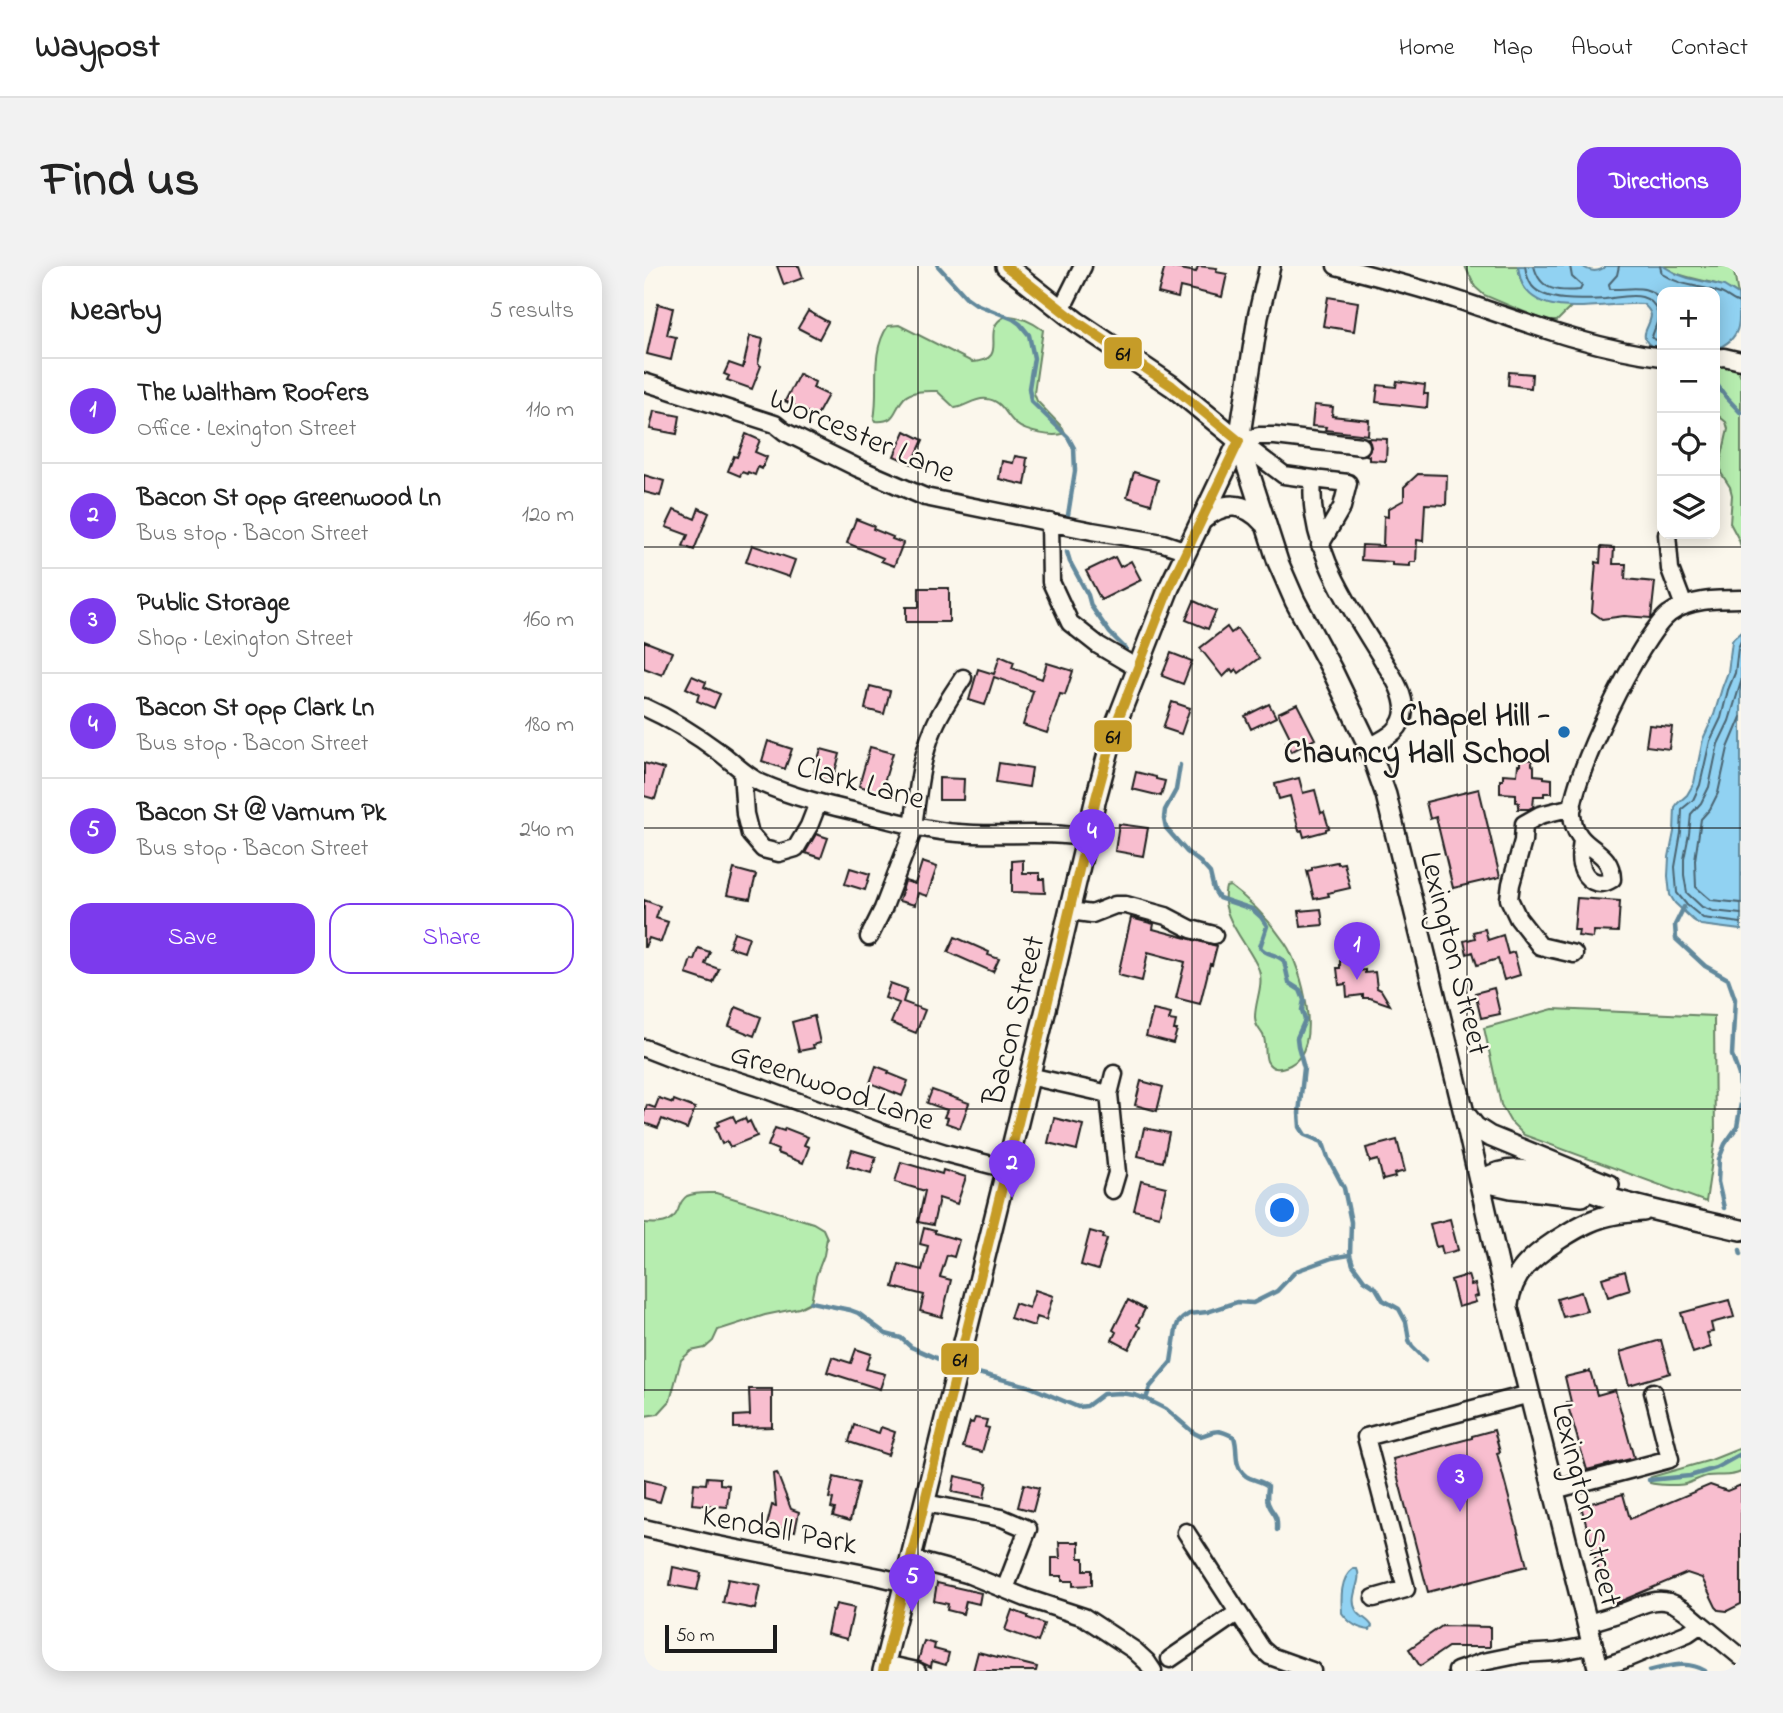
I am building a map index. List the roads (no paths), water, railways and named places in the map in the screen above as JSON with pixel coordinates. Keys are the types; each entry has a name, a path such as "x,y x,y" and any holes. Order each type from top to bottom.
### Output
{"main road":[{"path":"1006,266 1094,334 1172,386 1239,441"},
{"name":"Lexington Street","path":"1270,266 1258,317 1239,441 1264,523 1289,589 1369,747 1390,807 1508,1308 1599,1670"},
{"name":"Bacon Street","path":"884,1667 1116,724 1186,551 1239,441"},
{"path":"1201,521 1216,509 1233,506 1251,510 1264,523"},
{"path":"1464,1113 1475,1127 1489,1136 1694,1219"},
{"path":"1479,1181 1496,1172 1527,1171 1552,1177 1609,1198 1741,1230"},
{"path":"1508,1308 1514,1282 1524,1266 1568,1233 1609,1215 1639,1211 1667,1212"}],"street":[{"path":"1061,310 1083,266"},
{"path":"1336,266 1437,293 1570,338 1628,353 1657,356"},
{"path":"1720,357 1741,361"},
{"name":"Worcester Lane","path":"644,382 775,424 785,432 858,468 925,497 1163,543 1186,551"},
{"path":"1239,441 1259,436 1275,436 1361,446"},
{"path":"1239,441 1282,474 1348,483 1342,507 1320,545"},
{"path":"1313,479 1312,506 1320,545 1339,589 1402,692 1404,711 1401,724 1393,735 1369,747"},
{"path":"1050,522 1051,582 1070,623 1098,645 1138,668"},
{"path":"1667,539 1670,569 1684,606"},
{"path":"1582,841 1576,832 1572,815 1573,798 1578,784 1604,718 1629,671 1661,622 1670,613 1684,606 1705,601 1741,599"},
{"path":"869,937 883,909 914,826 921,770 932,731 941,711 963,678"},
{"name":"Clark Lane","path":"644,707 682,727 742,772 760,782 818,803 955,833 1087,838"},
{"path":"742,772 745,814 750,834 763,849 779,853 796,848 818,803"},
{"path":"1573,807 1540,816 1524,824 1523,841 1509,899 1518,918 1540,946 1574,954"},
{"path":"1070,911 1086,915 1115,905 1126,905 1166,916 1191,929 1214,935"},
{"name":"Greenwood Lane","path":"644,1048 888,1135 945,1153 1007,1168"},
{"path":"1112,1190 1117,1173 1109,1094 1114,1074"},
{"path":"1030,1076 1109,1094"},
{"path":"1554,1490 1670,1459 1653,1392"},
{"path":"1374,1598 1406,1589 1366,1437 1530,1394"},
{"path":"925,1503 1003,1518 1028,1529 1005,1589"},
{"name":"Kendall Park","path":"644,1528 905,1583"},
{"path":"1186,1532 1265,1653 1312,1671"},
{"path":"911,1559 954,1570 1092,1621 1134,1650 1153,1671"},
{"path":"1588,1623 1647,1603 1671,1602 1684,1609 1741,1657"},
{"path":"1170,1659 1237,1612"},
{"path":"1599,1670 1688,1633 1701,1624"},
{"path":"1457,1671 1483,1662 1522,1654 1556,1652 1593,1645"},
{"path":"884,1667 917,1671"}],"water":[{"path":"1518,266 1582,266 1594,271 1606,266 1663,266 1688,278 1724,286 1738,295 1739,322 1730,341 1720,347 1720,287 1657,287 1657,348 1648,344 1645,338 1651,316 1643,304 1562,307 1547,304 1534,297 1521,280"},
{"path":"1741,632 1741,930 1701,925 1693,920 1670,895 1668,876 1675,807 1694,783 1703,739 1728,672 1732,641"},
{"path":"1353,1569 1357,1569 1358,1574 1354,1605 1372,1626 1370,1630 1354,1625 1342,1613 1344,1583"}],"waterway":[{"path":"938,266 966,297 976,304 1013,319 1029,335 1034,358 1029,388 1031,401 1068,437 1074,448 1075,471 1068,515"},
{"path":"1720,389 1741,413"},
{"path":"1067,552 1091,606 1110,633 1126,649"},
{"path":"1180,765 1176,790 1165,810 1166,828 1210,873 1219,898 1252,909 1261,917 1267,926 1260,947 1284,961 1289,983 1300,990 1304,1000 1302,1010 1305,1020 1297,1038 1304,1068 1300,1127 1305,1135 1322,1142 1344,1188 1351,1222 1350,1255 1353,1265 1364,1280 1376,1288 1383,1300 1399,1309 1406,1322 1412,1346 1426,1360"},
{"path":"1684,907 1675,925 1676,939 1705,966 1728,979 1735,999 1732,1055 1739,1075 1741,1101"},
{"path":"1724,1208 1718,1182 1719,1159 1725,1144 1737,1127 1741,1103"},
{"path":"1740,1250 1741,1254"},
{"path":"1146,1399 1150,1387 1171,1362 1176,1329 1183,1318 1189,1314 1207,1312 1237,1302 1253,1303 1277,1291 1296,1271 1349,1255"},
{"path":"811,1302 858,1313 886,1334 901,1338 911,1347 945,1362"},
{"path":"974,1372 1028,1386 1078,1407 1087,1406 1103,1394 1134,1395 1166,1409 1200,1436 1217,1431 1234,1437 1237,1463 1242,1472 1268,1486 1267,1501 1276,1517 1277,1530"},
{"path":"1649,1480 1690,1476 1716,1468 1741,1454"},
{"path":"1649,1671 1685,1665 1705,1671"}],"place":[{"name":"Chapel Hill - Chauncy Hall School","path":"1564,732"},
{"name":"Bacon St opp Clark Ln","path":"1092,867"},
{"name":"The Waltham Roofers","path":"1357,980"},
{"name":"Bacon St opp Greenwood Ln","path":"1012,1198"},
{"name":"Public Storage","path":"1460,1512"},
{"name":"Bacon St @ Varnum Pk","path":"912,1612"}]}
